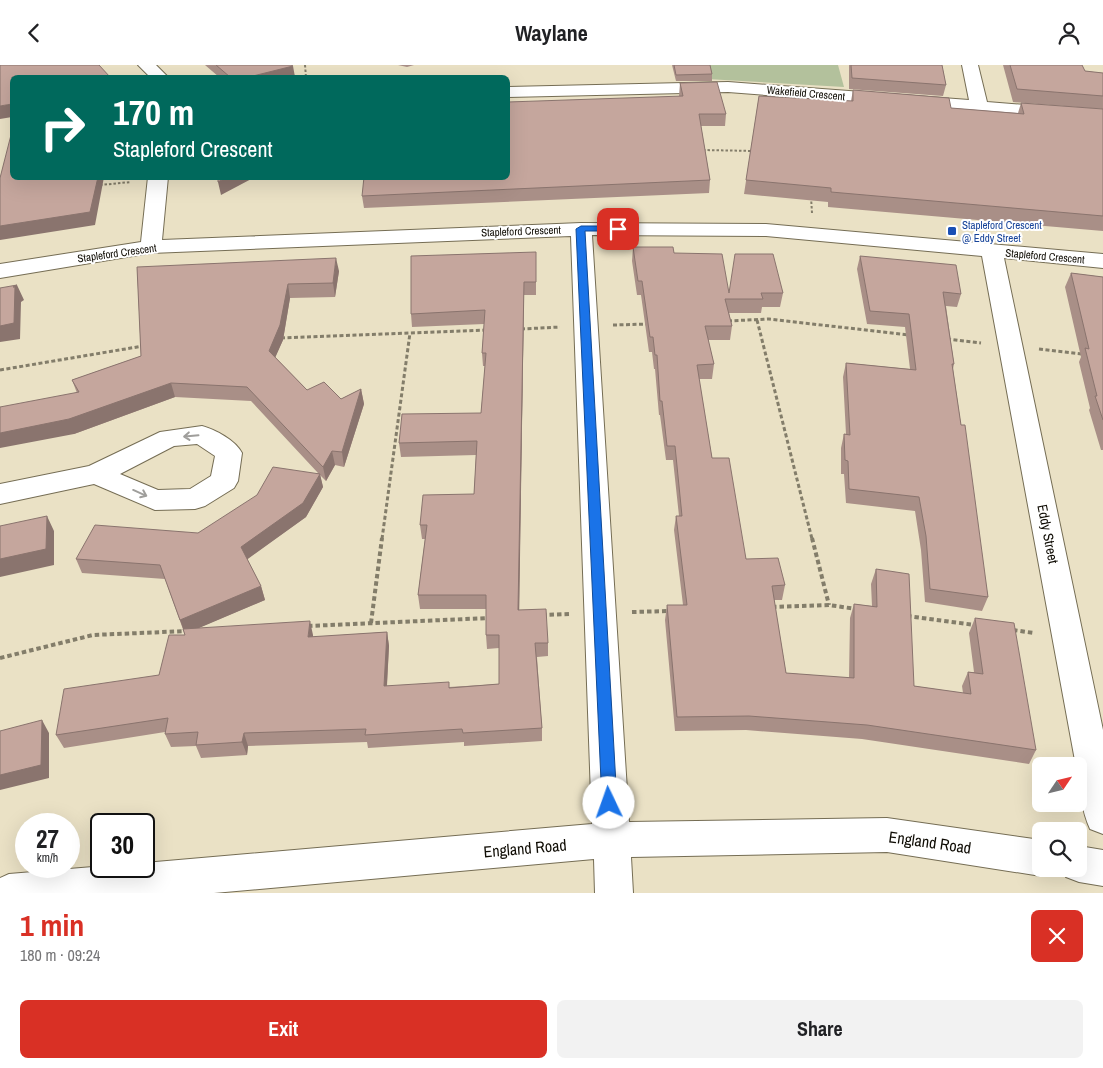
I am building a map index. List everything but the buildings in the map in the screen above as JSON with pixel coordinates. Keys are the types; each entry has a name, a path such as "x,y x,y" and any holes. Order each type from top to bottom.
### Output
{"street":[{"path":"146,65 157,75"},
{"path":"970,65 979,107"},
{"name":"Wakefield Crescent","path":"510,92 728,87 1103,116"},
{"path":"151,247 158,180"},
{"path":"581,229 614,893"},
{"name":"Stapleford Crescent","path":"0,271 151,247 581,229 766,229 1103,261"},
{"name":"Eddy Street","path":"992,251 1103,817"},
{"path":"0,493 96,474"},
{"name":"England Road","path":"10,893 611,841 886,835 1032,858"},
{"path":"1087,865 1103,868"}],"path":[{"path":"694,149 763,151"},
{"path":"99,185 141,180"},
{"path":"811,195 812,234"},
{"path":"719,321 769,319 914,335"},
{"path":"757,320 829,605"},
{"path":"518,329 652,324"},
{"path":"275,338 488,330"},
{"path":"371,623 410,333"},
{"path":"943,339 1085,354"},
{"path":"0,370 150,344"},
{"path":"769,607 829,605 858,609"},
{"path":"540,615 679,610"},
{"path":"906,615 982,626"},
{"path":"302,626 490,618"},
{"path":"1010,629 1068,637"},
{"path":"0,658 93,635 192,631"}],"green space":[{"path":"674,65 838,65 844,87 689,78"}],"place":[{"name":"Stapleford Crescent @ Eddy Street","path":"952,231"}],"route":[{"path":"609,803 581,229 618,229"}]}
